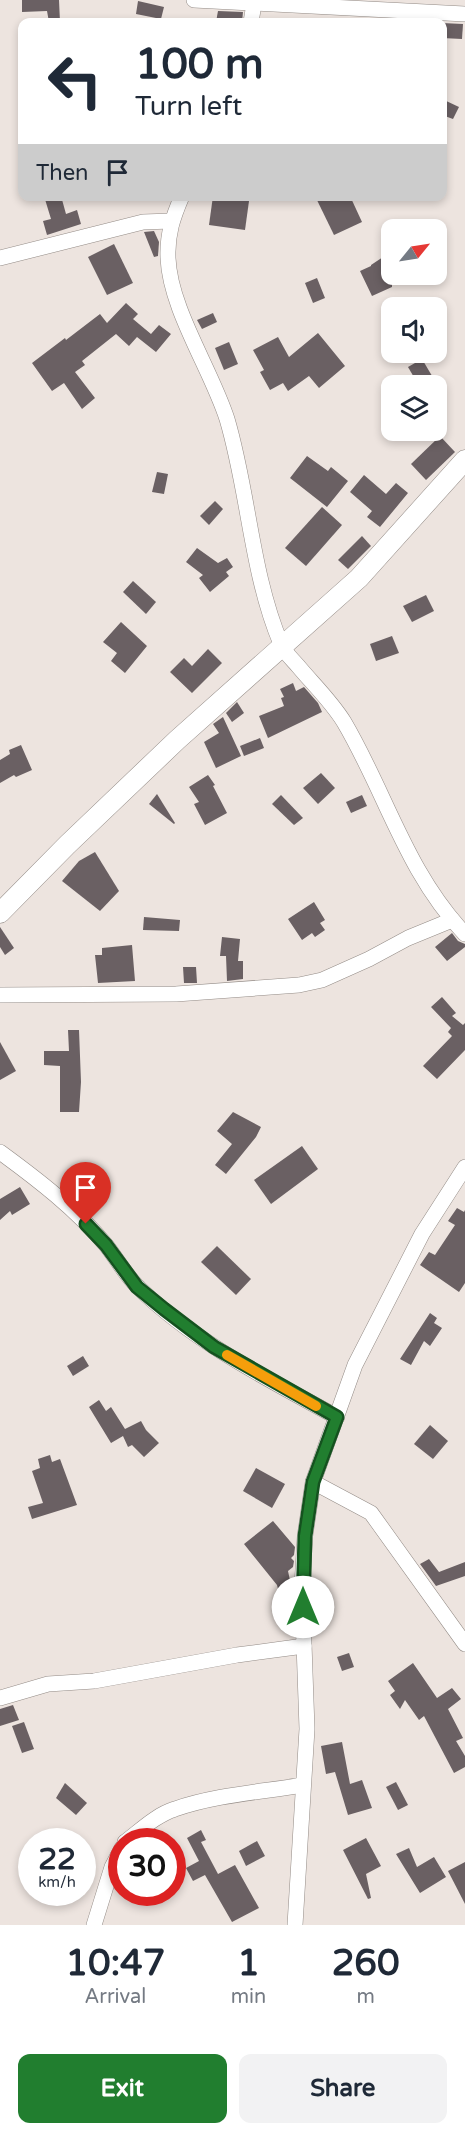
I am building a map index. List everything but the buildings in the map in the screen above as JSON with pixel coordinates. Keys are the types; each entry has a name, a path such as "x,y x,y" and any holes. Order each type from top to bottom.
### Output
{"main road":[{"path":"0,913 177,740 359,578 465,460"}],"street":[{"path":"194,0 465,14"},
{"path":"252,18 256,2"},
{"path":"180,201 171,221 168,258 175,293 199,354 215,386 226,418 236,453 265,599 282,647 328,699 344,722 425,884 465,934"},
{"path":"0,258 143,222 171,221"},
{"path":"0,994 176,994 299,986 322,980 408,938 452,920"},
{"path":"0,1152 32,1175 86,1224 106,1245 137,1287 164,1309 214,1347 337,1417"},
{"path":"295,1925 307,1729 302,1587 305,1536 313,1482 355,1365 422,1234 465,1167"},
{"path":"313,1482 371,1513 463,1638"},
{"path":"0,1698 48,1684 94,1681 237,1655 304,1646"},
{"path":"142,1828 174,1809 210,1800 303,1785"},
{"path":"94,1925 108,1880"}],"slow traffic":[{"path":"227,1355 316,1406"}],"route":[{"path":"86,1224 106,1245 137,1287 164,1309 214,1347 337,1417 313,1482 305,1536 303,1607"}]}
